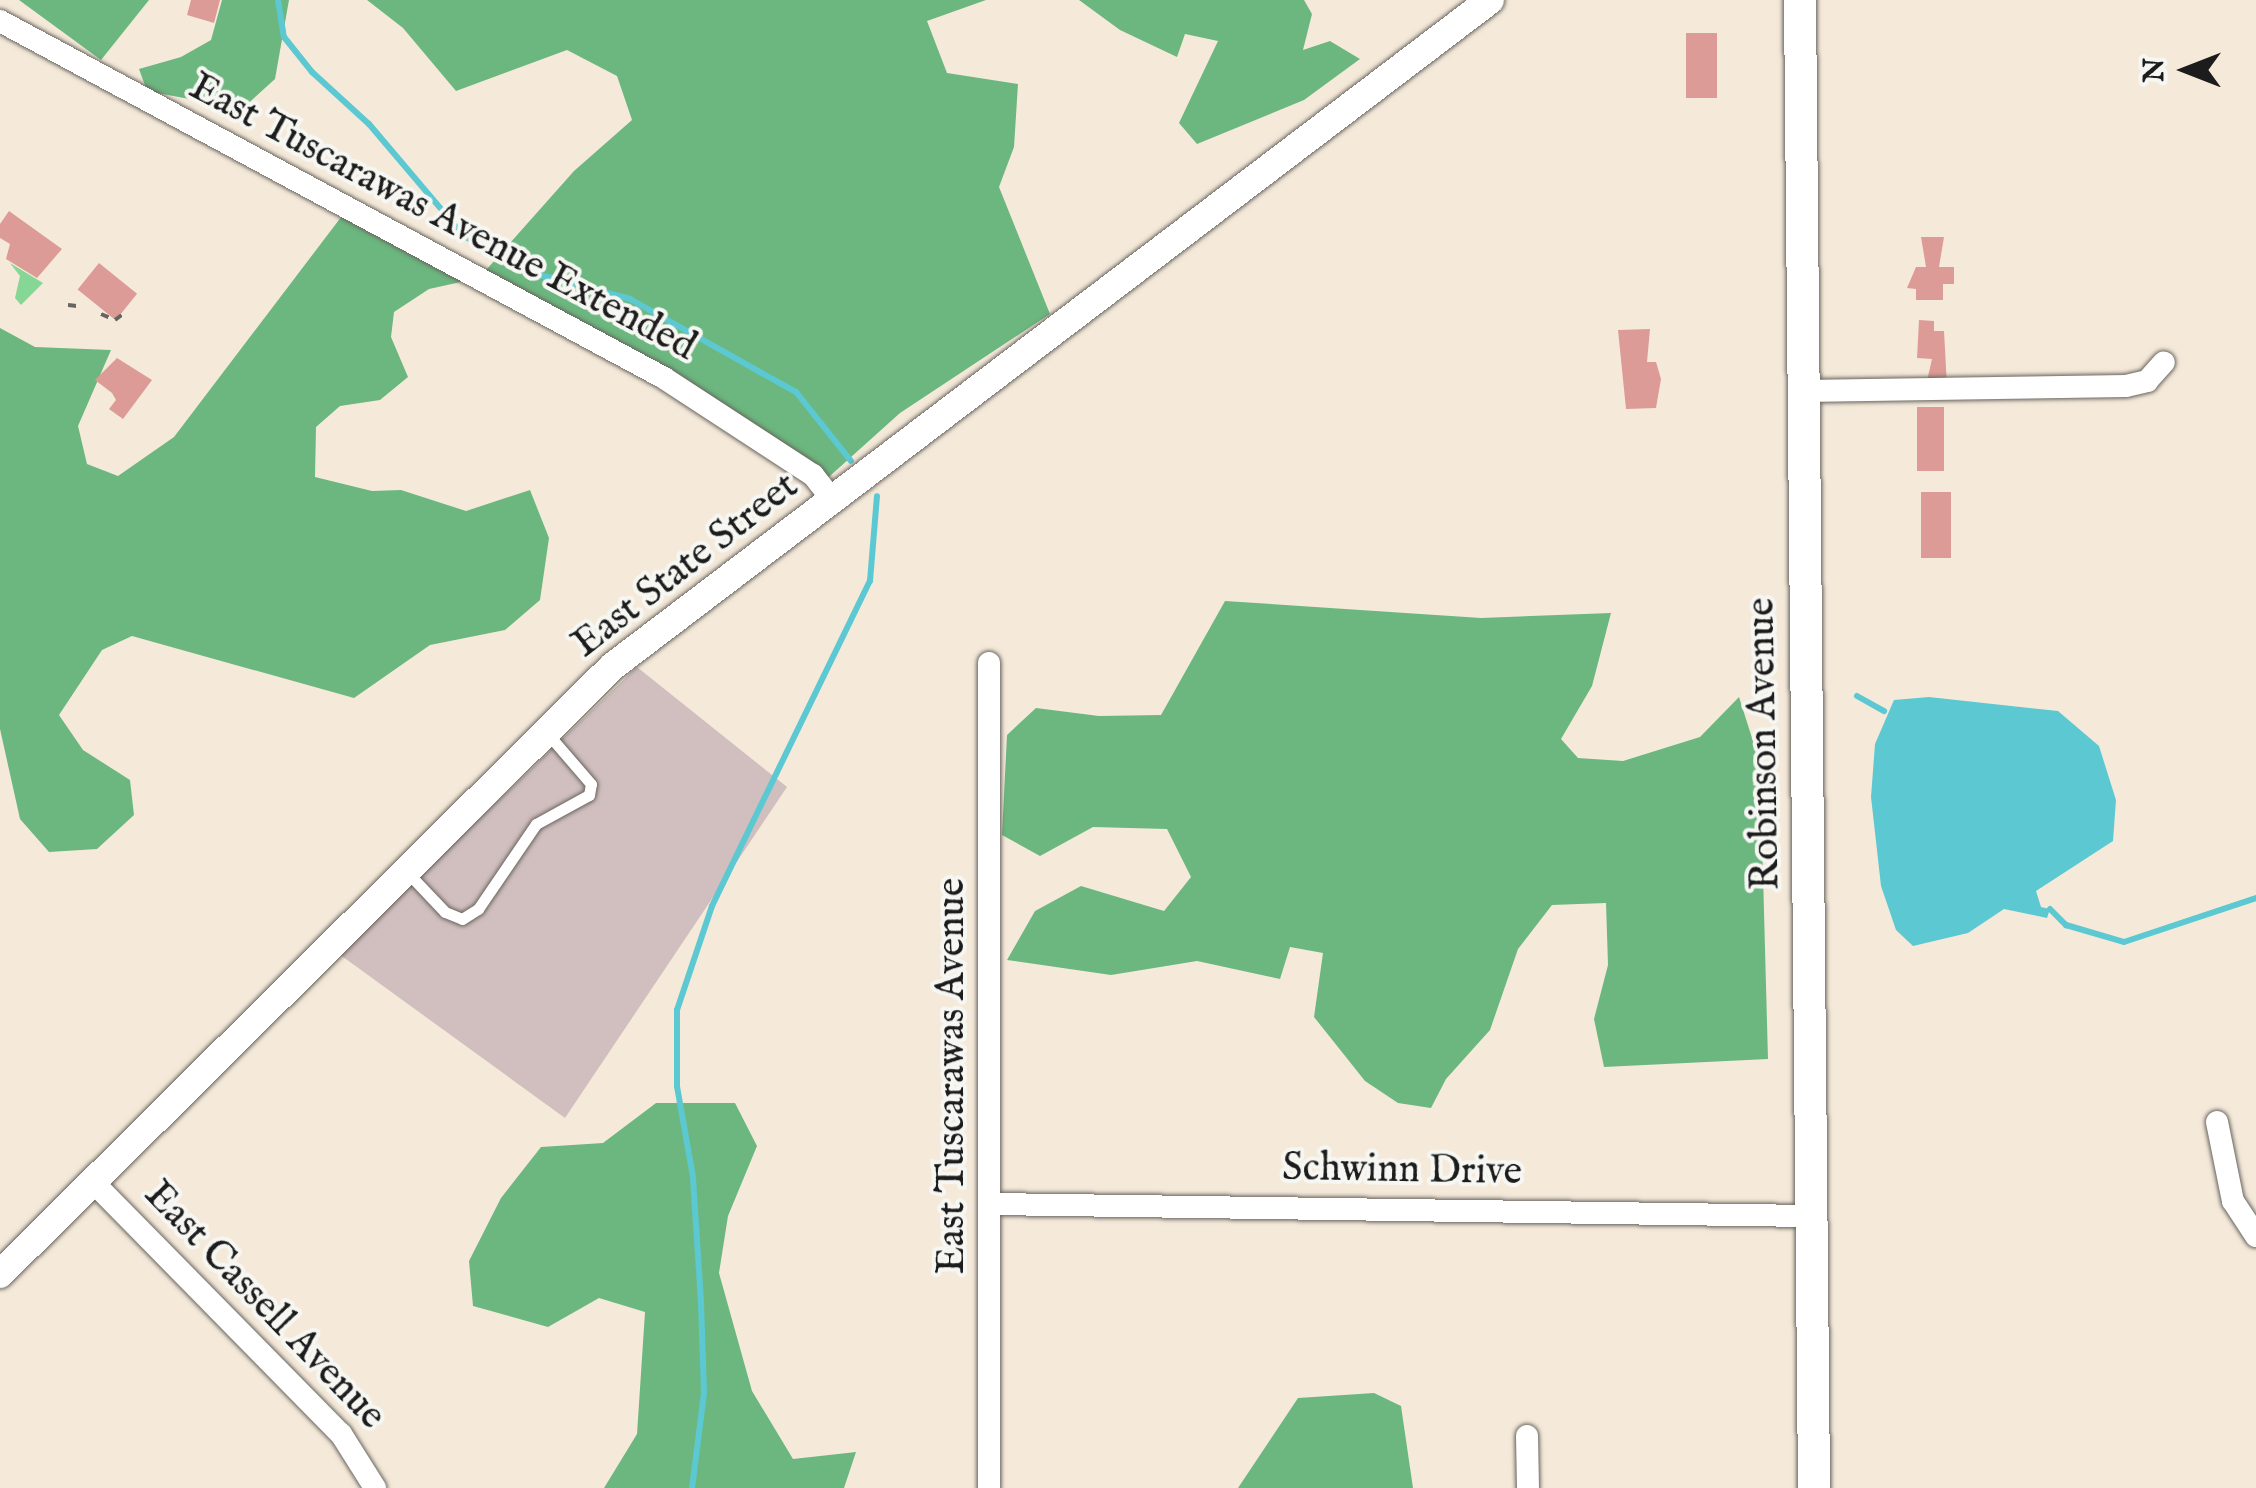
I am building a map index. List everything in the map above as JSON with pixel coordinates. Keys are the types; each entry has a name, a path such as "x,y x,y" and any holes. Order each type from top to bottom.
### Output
{"main road":[{"name":"Robinson Avenue","path":"1800,0 1814,1488"}],"street":[{"name":"East State Street","path":"0,1274 613,666 834,502 1490,0"},
{"name":"East Tuscarawas Avenue Extended","path":"0,22 664,378 813,475 834,502"},
{"path":"1804,391 2126,386 2147,381 2164,362"},
{"name":"East Tuscarawas Avenue","path":"989,663 990,1488"},
{"path":"2216,1122 2230,1191 2256,1236"},
{"name":"East Cassell Avenue","path":"92,1182 341,1434 374,1488"},
{"name":"Schwinn Drive","path":"991,1204 1812,1216"},
{"path":"1527,1436 1528,1488"}],"lane":[{"path":"407,872 445,912 462,919 478,909 536,824 589,796 591,784 548,734"}],"path":[{"path":"68,305 77,306"},
{"path":"102,314 115,320 122,314"}],"shaded area":[{"path":"637,667 787,787 565,1118 339,954"}],"green space":[{"path":"19,0 149,0 101,60"},
{"path":"222,0 289,0 275,79 242,109 147,91 139,69 181,57 211,40"},
{"path":"367,0 986,0 927,21 947,73 1018,84 1014,147 999,187 1050,314 900,413 821,484 479,278 574,171 632,120 617,76 567,50 456,91 403,28"},
{"path":"1079,0 1304,0 1312,14 1303,50 1330,41 1360,59 1304,100 1197,144 1179,123 1218,41 1185,34 1177,57 1120,30"},
{"path":"348,208 479,278 429,289 394,312 391,337 408,377 380,400 340,406 316,427 315,477 372,491 401,490 466,511 530,490 549,538 540,600 505,630 430,645 354,698 132,636 102,650 59,715 83,750 130,780 134,815 97,849 49,852 20,819 0,729 0,328 35,347 111,350 78,426 87,464 118,476 174,437"},
{"path":"10,263 43,283 21,305 15,298 20,276"},
{"path":"1225,601 1481,618 1611,613 1592,686 1561,739 1578,758 1623,761 1700,737 1739,697 1760,763 1768,1059 1604,1067 1594,1019 1608,965 1606,903 1552,905 1518,949 1490,1030 1446,1079 1431,1108 1398,1103 1365,1081 1314,1017 1323,953 1290,947 1280,979 1197,961 1111,975 1007,960 1035,911 1081,886 1164,911 1191,877 1167,829 1093,827 1040,856 1002,835 1007,735 1036,708 1099,716 1161,715"},
{"path":"656,1103 735,1103 757,1146 728,1216 719,1273 752,1391 793,1459 856,1452 844,1488 604,1488 637,1434 645,1312 599,1298 548,1327 473,1306 469,1261 501,1198 541,1147 603,1143"},
{"path":"1374,1393 1401,1406 1413,1488 1238,1488 1298,1398"}],"water":[{"path":"1929,697 2058,711 2099,746 2116,800 2113,841 2036,891 2041,907 2050,909 2047,918 2004,909 1968,933 1913,946 1896,930 1881,886 1871,797 1875,744 1894,700"}],"building":[{"path":"191,0 220,0 214,23 187,15"},
{"path":"1686,33 1717,33 1717,98 1686,98"},
{"path":"9,211 62,249 37,278 6,259 10,244 0,238 0,224"},
{"path":"1921,237 1944,237 1939,267 1954,267 1954,284 1943,284 1943,300 1916,300 1916,289 1907,288 1916,267 1926,267"},
{"path":"99,263 137,294 116,320 78,289"},
{"path":"1919,320 1934,321 1934,331 1944,331 1947,386 1926,385 1932,359 1917,358"},
{"path":"1650,329 1647,362 1656,362 1661,379 1656,408 1626,409 1618,330"},
{"path":"117,358 152,380 123,419 109,409 116,400 112,393 95,380"},
{"path":"1917,407 1944,407 1944,471 1917,471"},
{"path":"1921,492 1951,492 1951,558 1921,558"}],"waterway":[{"path":"278,0 284,37 312,72 369,124 464,236 540,275 584,286"},
{"path":"599,291 630,299 796,392 851,461"},
{"path":"692,1488 704,1393 693,1177 677,1086 677,1010 712,906 870,581 877,496"},
{"path":"1857,696 1884,711"},
{"path":"2050,909 2066,925 2124,942 2256,898"}]}
